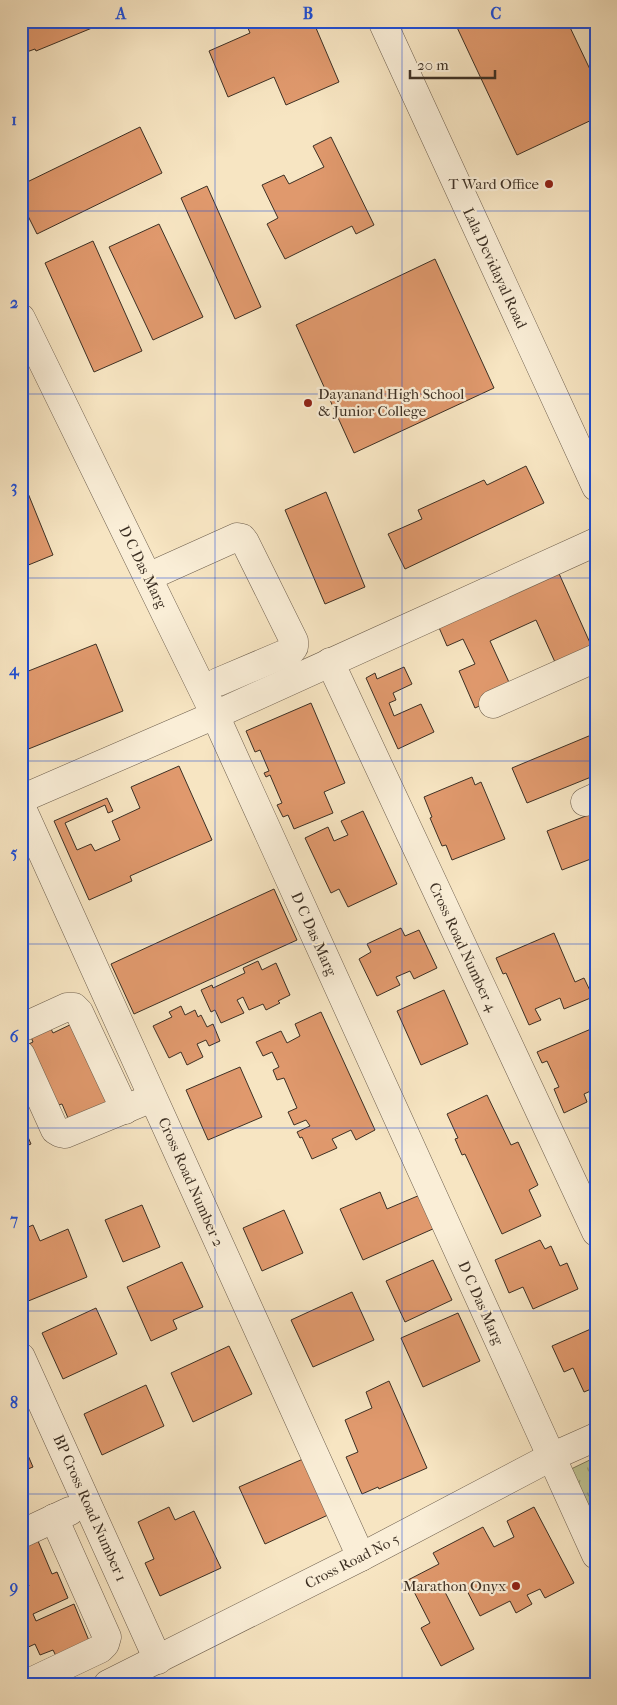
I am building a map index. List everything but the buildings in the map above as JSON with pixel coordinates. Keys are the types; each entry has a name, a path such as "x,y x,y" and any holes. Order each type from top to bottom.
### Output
{"street":[{"name":"Lala Devidayal Road","path":"382,21 596,487"},
{"name":"D C Das Marg","path":"21,318 156,573 222,711 596,1555"},
{"path":"156,573 237,537 242,538 294,641 294,647 291,651 218,682"},
{"path":"21,799 222,711 596,542"},
{"path":"188,639 218,682 222,711"},
{"path":"493,704 596,658"},
{"path":"268,661 279,685"},
{"name":"Cross Road Number 4","path":"330,662 596,1232"},
{"name":"Cross Road Number 2","path":"21,806 361,1557"},
{"path":"21,1028 67,1007 74,1007 79,1012 125,1110"},
{"path":"21,1055 55,1130 60,1133 65,1134 152,1098"},
{"name":"BP Cross Road Number 1","path":"21,1357 158,1660"},
{"name":"Cross Road No 5","path":"108,1684 361,1557 551,1457 596,1437"},
{"path":"21,1534 87,1502"},
{"path":"26,1684 100,1649 105,1644 107,1637 54,1518"}],"green space":[{"path":"596,1457 596,1528 569,1470"}],"place":[{"name":"T Ward Office","path":"549,184"},
{"name":"Dayanand High School & Junior College","path":"308,403"},
{"name":"Marathon Onyx","path":"516,1586"}]}
